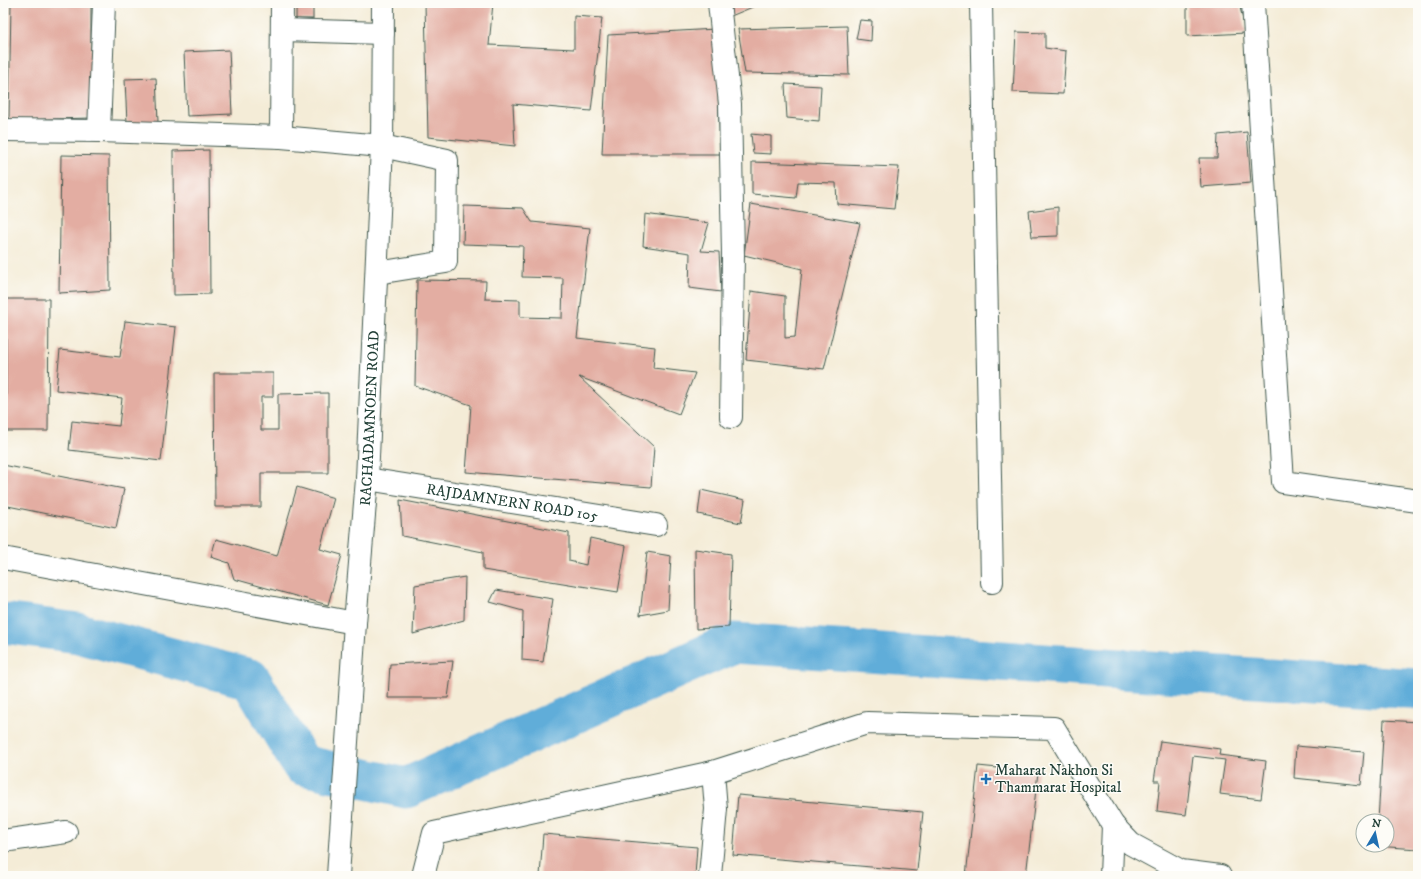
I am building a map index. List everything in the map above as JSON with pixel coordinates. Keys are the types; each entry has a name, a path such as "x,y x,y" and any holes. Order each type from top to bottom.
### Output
{"street":[{"path":"100,131 104,3"},
{"path":"281,137 282,3"},
{"name":"RACHADAMNOEN ROAD","path":"338,876 355,623 367,479 382,146 383,3"},
{"path":"719,3 730,104 732,254 731,417"},
{"path":"981,3 992,582"},
{"path":"1253,3 1283,482 1418,502"},
{"path":"282,30 383,33"},
{"path":"3,130 100,131 281,137 382,146 447,160 446,262 377,272"},
{"name":"RAJDAMNERN ROAD 105","path":"367,479 656,525"},
{"path":"3,558 355,623"},
{"path":"423,876 434,833 713,772 867,723 1054,728 1113,825 1131,844 1181,871 1220,876"},
{"path":"710,876 716,809 713,772"},
{"path":"1111,876 1113,825"},
{"path":"3,840 66,832"},
{"name":"RACHADAMNOEN ROAD","path":"334,876 341,832"}],"building":[{"path":"11,3 91,3 91,118 9,120"},
{"path":"165,3 165,5 140,4"},
{"path":"296,3 313,3 313,19 296,19"},
{"path":"425,3 493,3 489,45 574,49 574,16 602,18 591,111 513,104 515,146 428,137"},
{"path":"668,3 680,3 680,4 669,5"},
{"path":"731,3 756,3 755,6 731,16"},
{"path":"1187,3 1239,3 1246,33 1187,36"},
{"path":"860,20 872,21 871,41 856,39"},
{"path":"847,26 849,75 745,73 738,29"},
{"path":"716,29 720,154 602,154 608,35"},
{"path":"1016,32 1045,33 1045,48 1066,51 1063,94 1013,92"},
{"path":"229,50 232,114 187,116 184,52"},
{"path":"156,78 158,122 127,123 125,79"},
{"path":"785,84 821,86 819,121 787,118"},
{"path":"1247,132 1251,183 1201,187 1199,158 1217,158 1218,135"},
{"path":"751,134 771,136 771,154 753,153"},
{"path":"209,150 210,294 174,295 173,151"},
{"path":"61,155 109,156 110,290 59,293"},
{"path":"752,162 899,167 894,209 837,204 836,183 798,182 796,198 752,194"},
{"path":"751,204 860,223 824,369 746,360 751,291 785,296 785,338 795,337 802,269 744,255"},
{"path":"464,206 523,208 532,222 590,228 577,338 655,347 653,368 695,373 679,414 579,377 654,447 651,487 466,472 471,405 415,386 417,280 486,281 485,299 520,300 520,317 562,318 563,278 522,277 523,246 463,244"},
{"path":"1058,207 1058,236 1032,237 1029,211"},
{"path":"645,214 709,223 701,251 719,252 721,292 689,288 690,253 643,246"},
{"path":"6,299 49,299 48,431 6,431"},
{"path":"125,321 176,327 161,461 69,450 72,421 119,426 122,398 56,390 60,350 120,357"},
{"path":"214,373 273,373 273,397 261,397 261,430 278,430 278,394 328,393 328,473 261,473 261,507 215,507"},
{"path":"3,465 124,489 116,528 3,505"},
{"path":"297,487 334,498 320,549 342,555 328,605 234,579 229,563 211,557 216,539 277,556"},
{"path":"701,490 745,500 741,523 698,514"},
{"path":"400,500 569,533 569,561 586,565 590,538 626,546 618,592 483,570 483,552 402,536"},
{"path":"695,549 731,554 729,627 696,629"},
{"path":"647,552 671,556 668,610 640,615"},
{"path":"465,577 464,620 413,634 415,585"},
{"path":"496,590 553,599 543,662 522,660 523,611 490,602"},
{"path":"453,661 448,698 388,698 390,664"},
{"path":"1384,720 1418,722 1418,849 1395,847 1395,813 1378,813"},
{"path":"1160,741 1220,749 1219,755 1266,761 1261,799 1220,794 1225,760 1193,756 1186,815 1157,811 1160,781 1154,781"},
{"path":"1296,746 1364,752 1361,785 1294,778"},
{"path":"978,766 1038,772 1026,876 966,876"},
{"path":"738,795 923,812 917,871 733,855"},
{"path":"543,834 697,847 695,876 540,876"}],"waterway":[{"path":"3,623 78,633 250,679 302,765 406,788 733,643 1418,689"}],"place":[{"name":"Maharat Nakhon Si Thammarat Hospital","path":"986,779"}]}
